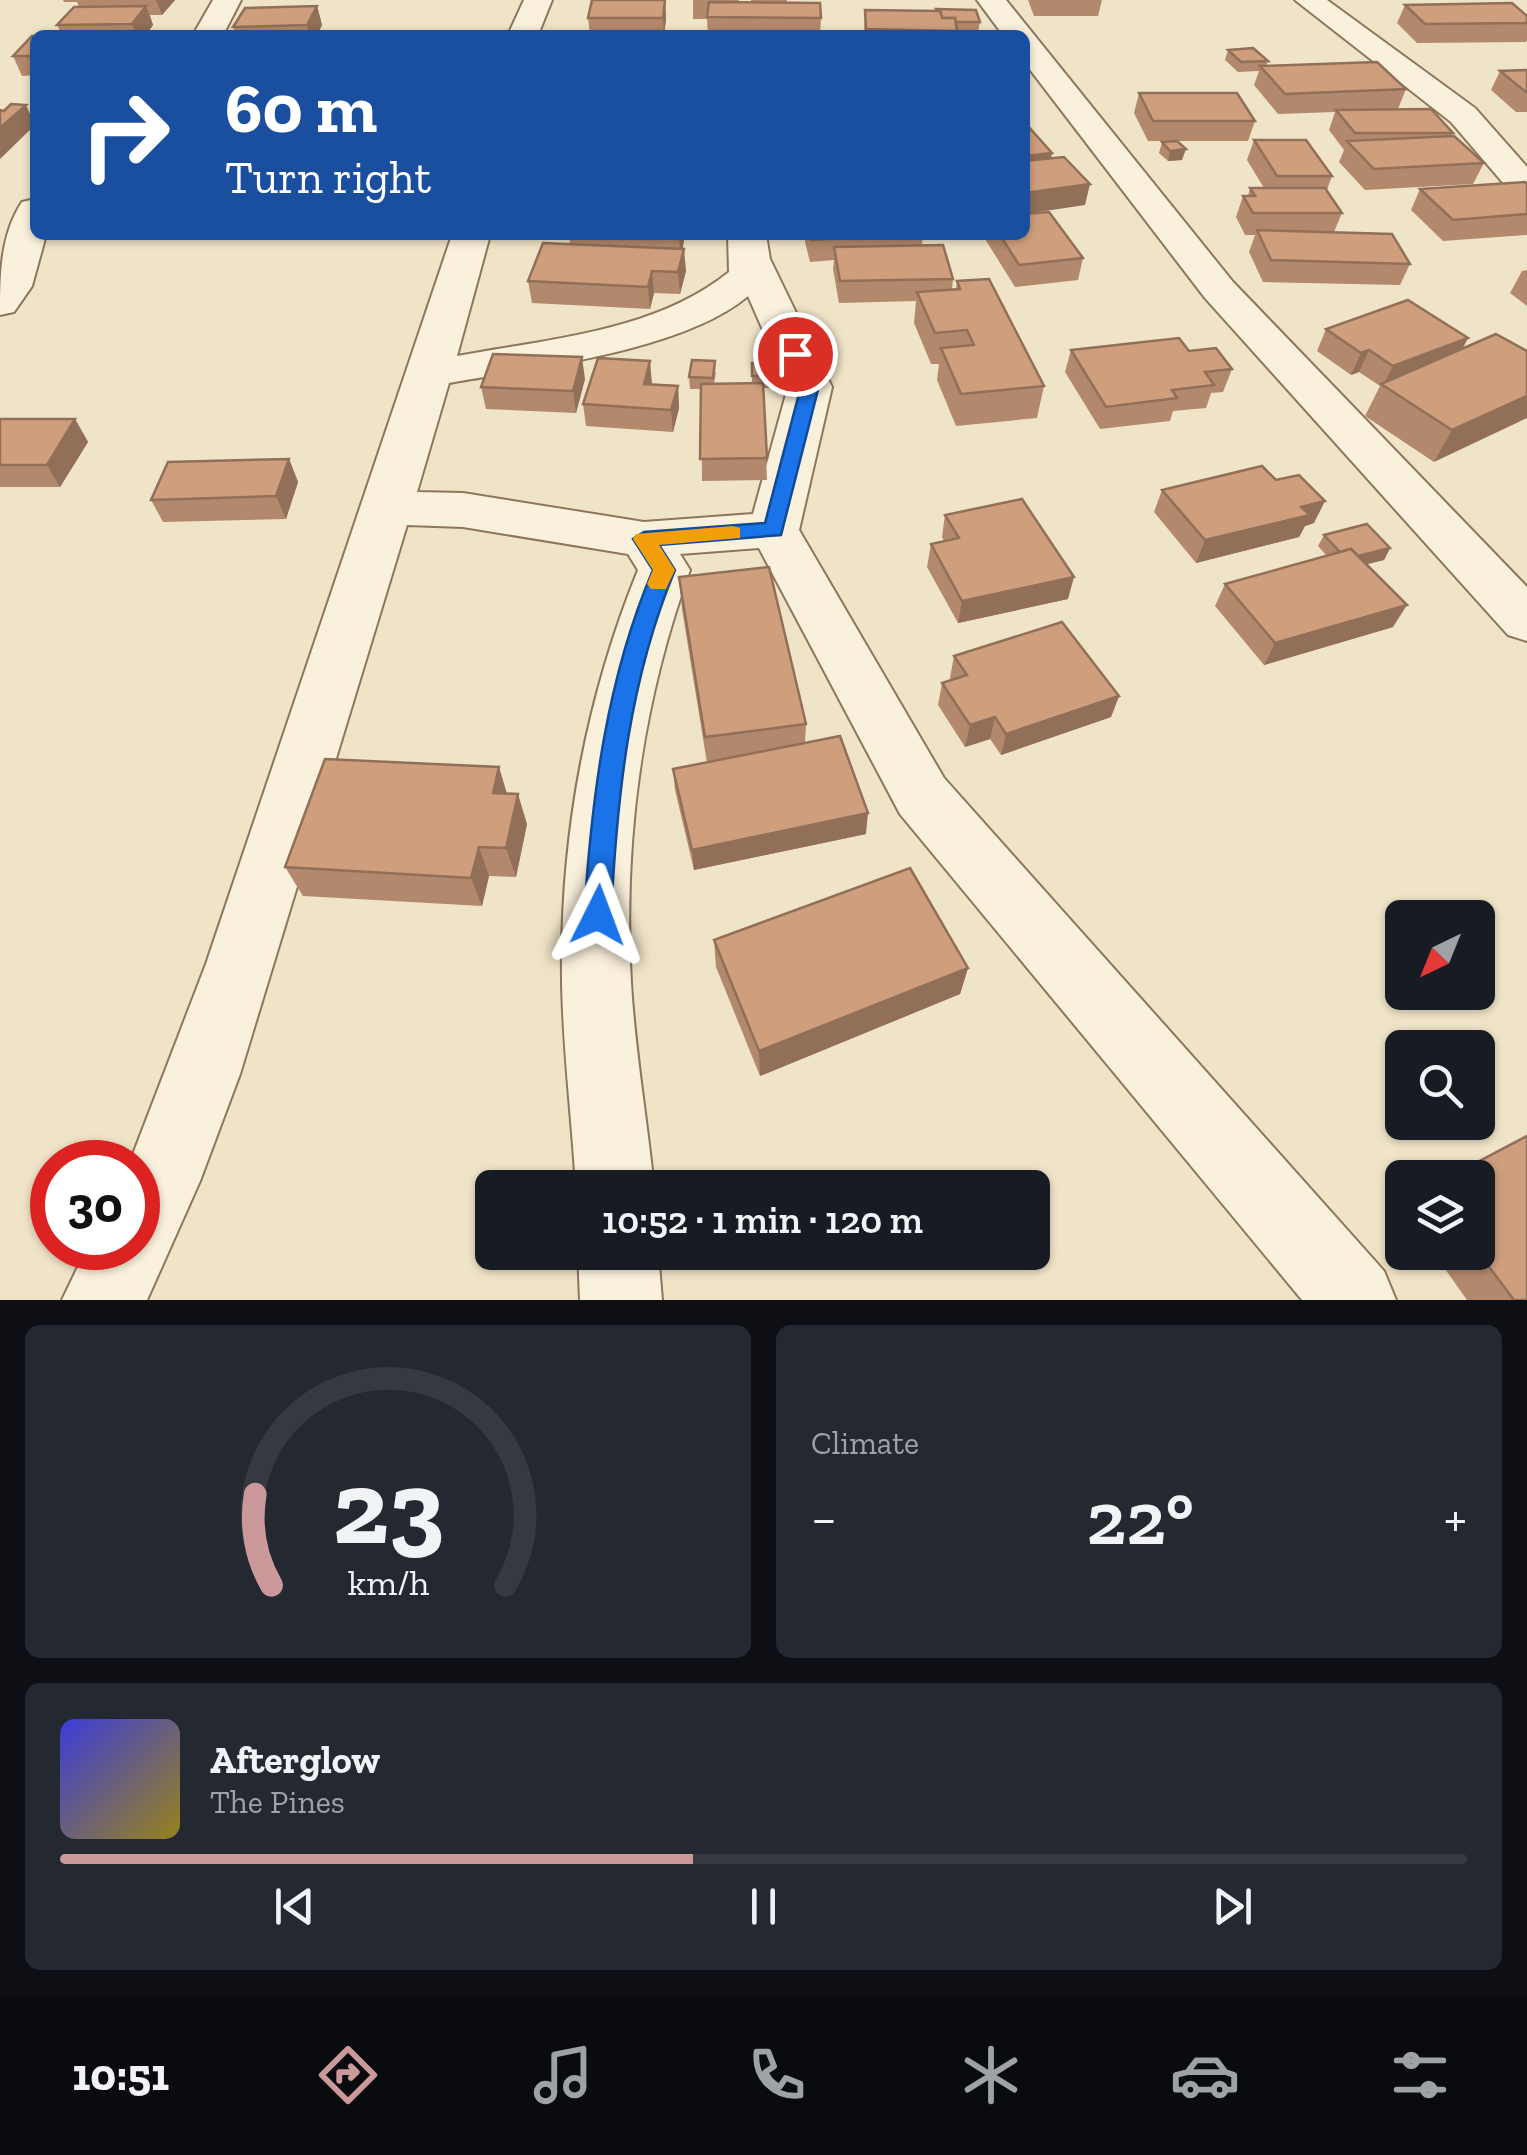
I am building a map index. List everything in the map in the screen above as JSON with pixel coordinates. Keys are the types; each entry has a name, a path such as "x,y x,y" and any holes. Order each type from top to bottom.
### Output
{"street":[{"path":"211,30 227,0"},
{"path":"525,30 538,0"},
{"path":"991,0 1014,30"},
{"path":"1309,0 1462,115 1485,137 1494,156 1527,183"},
{"path":"1030,49 1220,290 1523,612"},
{"path":"0,303 12,286 30,227"},
{"path":"160,1187 219,1025 432,373 470,240"},
{"path":"432,373 604,338 684,316 724,297 745,278 749,247"},
{"path":"749,247 810,386 774,530 922,796 1355,1300"},
{"path":"387,508 462,510 644,539 774,530"},
{"path":"613,1170 596,953 604,800 641,624 664,570 644,539"},
{"path":"104,1300 120,1270"},
{"path":"619,1270 621,1300"}],"building":[{"path":"592,0 665,0 663,18 588,18"},
{"path":"709,2 820,3 821,18 707,17"},
{"path":"1512,3 1527,16 1527,23 1425,24 1405,5"},
{"path":"146,6 132,24 57,25 74,7"},
{"path":"317,6 307,25 233,27 245,8"},
{"path":"936,9 976,10 980,22 955,22 955,18 942,18"},
{"path":"865,10 940,11 942,18 955,18 957,30 912,30 866,29"},
{"path":"30,38 30,56 13,56"},
{"path":"1253,48 1268,61 1241,62 1228,50"},
{"path":"1377,62 1406,89 1285,94 1260,66"},
{"path":"1527,70 1527,92 1500,71"},
{"path":"1139,93 1237,93 1255,121 1153,121"},
{"path":"11,104 26,105 0,128 0,110"},
{"path":"1431,109 1453,133 1355,133 1336,110"},
{"path":"1030,128 1052,153 1030,155"},
{"path":"1454,136 1484,163 1374,169 1347,141"},
{"path":"1254,140 1306,140 1332,176 1277,176"},
{"path":"1177,141 1186,149 1170,151 1162,142"},
{"path":"1064,157 1090,184 1030,192 1030,160"},
{"path":"1525,182 1527,214 1453,220 1420,189"},
{"path":"1250,188 1325,188 1342,213 1253,213 1243,196 1255,196"},
{"path":"1049,212 1083,258 1019,265 1003,240 1030,240 1030,214"},
{"path":"1257,230 1392,234 1410,264 1271,260"},
{"path":"543,243 684,249 678,272 652,271 648,287 528,281"},
{"path":"943,245 953,279 840,281 834,247"},
{"path":"989,279 1044,386 961,394 941,348 974,345 967,330 935,333 917,292 960,289 957,281"},
{"path":"1408,300 1468,338 1393,366 1369,350 1361,353 1326,329"},
{"path":"1496,334 1527,351 1527,396 1452,430 1381,384"},
{"path":"1179,338 1189,351 1216,348 1232,369 1205,372 1214,385 1172,390 1177,398 1106,407 1071,350"},
{"path":"493,354 582,357 573,391 481,387"},
{"path":"598,358 650,361 644,384 678,386 671,410 583,404"},
{"path":"692,360 715,361 713,378 689,377"},
{"path":"752,363 775,363 775,376 752,376"},
{"path":"763,383 767,458 700,459 701,384"},
{"path":"0,419 75,419 47,465 0,465"},
{"path":"289,459 276,496 151,500 168,462"},
{"path":"1262,466 1276,480 1299,475 1325,501 1301,507 1310,515 1205,540 1162,490"},
{"path":"1022,499 1074,577 962,601 931,544 959,538 945,515"},
{"path":"1367,524 1390,548 1358,556 1351,549 1340,552 1324,535"},
{"path":"1351,549 1407,605 1275,643 1225,584"},
{"path":"769,567 806,724 705,737 679,577"},
{"path":"1062,622 1119,696 1006,734 995,717 970,725 942,683 967,675 954,656"},
{"path":"840,736 868,813 692,850 673,769"},
{"path":"325,759 499,767 493,793 518,794 506,848 479,847 471,878 285,867"},
{"path":"910,868 968,968 759,1051 714,940"},
{"path":"1527,1136 1527,1300 1514,1300 1492,1270 1495,1270 1495,1160 1481,1160"}],"slow traffic":[{"path":"658,584 664,570 644,539 733,533"}],"route":[{"path":"598,915 604,800 641,624 664,570 644,539 774,530 810,386 795,354"}]}
